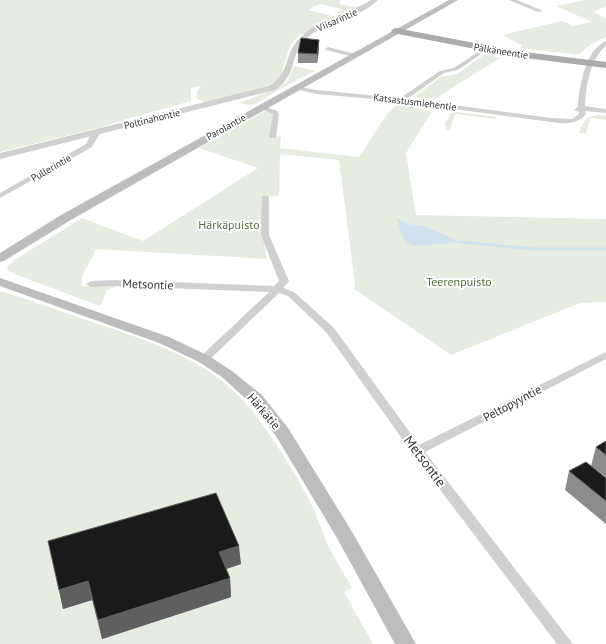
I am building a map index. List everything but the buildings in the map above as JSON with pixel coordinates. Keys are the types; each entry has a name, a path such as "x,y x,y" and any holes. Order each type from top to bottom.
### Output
{"main road":[{"name":"Parolantie","path":"0,258 65,218 454,0"},
{"name":"Pälkäneentie","path":"399,30 485,49 591,62 606,62"},
{"name":"Pälkäneentie","path":"399,30 606,65"},
{"name":"Härkätie","path":"0,282 164,340 204,359 227,374 256,399 282,432 344,535 406,644"}],"street":[{"name":"Viisarintie","path":"290,63 295,48 309,33 323,25 362,9 375,0"},
{"path":"512,0 540,11"},
{"path":"606,43 596,51 591,62 582,94 581,108 606,111"},
{"path":"328,49 354,55"},
{"path":"401,100 442,72 456,69 485,49"},
{"name":"Poltinahontie","path":"0,156 263,91 282,82 288,72 290,63"},
{"name":"Katsastusmiehentie","path":"295,88 316,92 401,100 551,120 574,120 582,116 583,112 581,108"},
{"path":"262,107 275,112 276,114 273,136"},
{"name":"Pullerintie","path":"0,196 81,150 89,144 96,133"},
{"path":"204,359 277,289 284,280 265,236 265,198"},
{"name":"Metsontie","path":"91,284 115,283 277,289 291,294 330,330 417,450 566,644"},
{"name":"Peltopyyntie","path":"417,450 444,438 606,355"}],"green space":[{"path":"0,0 341,0 339,4 361,8 342,16 335,15 342,9 320,4 308,10 336,17 297,37 289,48 280,79 262,89 206,103 197,99 197,91 201,86 191,88 191,101 102,127 0,152"},
{"path":"586,0 606,0 606,6 594,12 606,19 606,37 591,44 578,55 520,48 522,45 502,35 562,21 573,26 592,22 556,6"},
{"path":"485,54 500,58 433,100 414,97 441,77 457,74"},
{"path":"294,66 316,71 298,79 255,104 248,105 239,103 278,88 287,82"},
{"name":"Teerenpuisto","path":"398,103 432,112 406,153 416,215 606,219 606,302 580,303 451,355 354,289 355,284 339,160 280,154 279,196 264,197 263,237 267,259 96,249 82,277 82,286 117,285 116,287 107,290 100,306 14,274 8,270 7,267 13,261 82,218 143,241 258,168 199,148 265,111 273,113 270,137 281,136 280,148 359,157 387,114"},
{"path":"454,112 497,117 496,119 456,114 450,131 446,130 445,123 451,113"},
{"path":"598,115 606,116 606,120 591,118 586,133 579,133 588,118"},
{"path":"0,291 160,346 201,366 220,379 237,394 268,432 314,509 327,543 352,588 344,592 373,644 0,644"}],"water":[{"path":"398,218 408,224 427,227 460,242 417,246 412,245 403,237 397,219"}],"waterway":[{"path":"460,242 533,249 606,249"}],"park label":[{"name":"Härkäpuisto","path":"229,224"}]}
